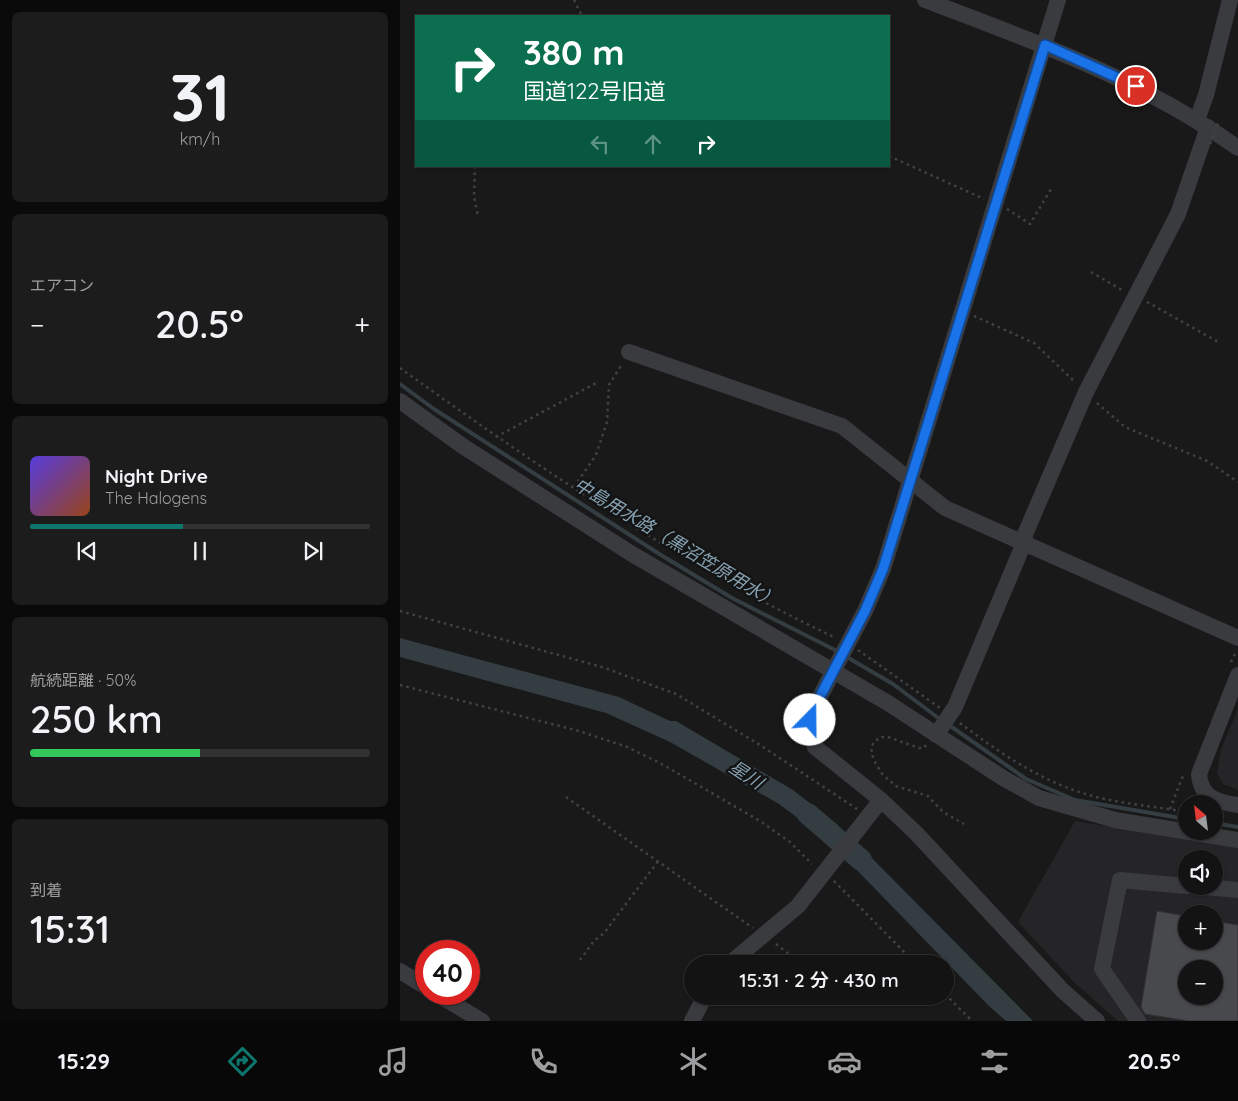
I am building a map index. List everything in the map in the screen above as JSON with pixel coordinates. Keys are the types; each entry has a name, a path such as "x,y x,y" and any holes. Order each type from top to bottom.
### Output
{"street":[{"path":"925,0 1045,45 1122,79 1208,123 1238,148"},
{"path":"1058,0 883,569 865,611 815,706 810,720 815,747 880,800 943,860 1063,991 1097,1021"},
{"path":"942,726 955,707 1086,392 1178,214 1208,123 1206,95 1230,0"},
{"path":"629,352 842,426 945,508 1238,638"},
{"path":"400,401 464,447 632,554 835,667 888,703 942,726 1039,798 1114,820 1238,840"},
{"path":"1238,675 1198,774 1203,791 1209,797 1218,801 1238,804"},
{"path":"741,955 798,906 824,873 862,816 880,800"},
{"path":"1138,1021 1102,969 1120,880 1178,885"},
{"path":"1223,889 1238,890"},
{"path":"400,971 415,980"},
{"path":"455,1005 482,1021"},
{"path":"692,1021 700,1005"}],"path":[{"path":"574,0 582,15"},
{"path":"1208,123 1210,144"},
{"path":"890,156 997,203 1030,224 1051,189"},
{"path":"475,167 474,196 478,216"},
{"path":"1091,272 1220,343"},
{"path":"574,487 596,455 607,422 609,385 629,352"},
{"path":"400,368 496,437 662,543 848,646 942,726 1058,784 1111,800 1178,811"},
{"path":"496,437 598,382"},
{"path":"400,611 602,667 676,694 760,745 862,816"},
{"path":"400,685 597,736 627,747 660,763 760,821 790,842 854,898 908,955"},
{"path":"942,726 926,746 919,748 881,737 873,743 871,753 883,775 896,786 928,796 943,812 964,824"},
{"path":"566,797 659,860 789,955"},
{"path":"580,960 594,940 604,933 659,860"},
{"path":"954,1003 972,1021"}],"shaded area":[{"path":"1238,709 1238,790 1223,784 1217,773 1221,750"},
{"path":"1075,821 1178,838 1178,840 1190,840 1238,848 1238,1021 1118,1021 1074,982 1018,922"}],"water":[{"path":"400,638 619,697 670,721 676,721 793,790 838,825 826,839 779,804 670,742 606,713 400,657"},
{"path":"858,844 1033,1021 1006,1021 954,970 954,955 939,955 847,860"}],"building":[{"path":"1157,911 1178,915 1178,950 1223,950 1223,922 1238,925 1238,1021 1189,1021 1145,1014 1141,1007"}],"waterway":[{"name":"中島用水路（黒沼笠原用水）","path":"400,384 434,409 661,555 732,598 839,652"},
{"name":"中島用水路（黒沼笠原用水）","path":"845,656 893,684 941,720"},
{"name":"中島用水路（黒沼笠原用水）","path":"949,725 1026,779 1075,800 1178,818"},
{"name":"星川","path":"808,814 861,860"},
{"name":"中島用水路（黒沼笠原用水）","path":"1223,824 1238,827"}],"route":[{"path":"810,720 815,706 865,611 883,569 1045,45 1136,86"}]}
